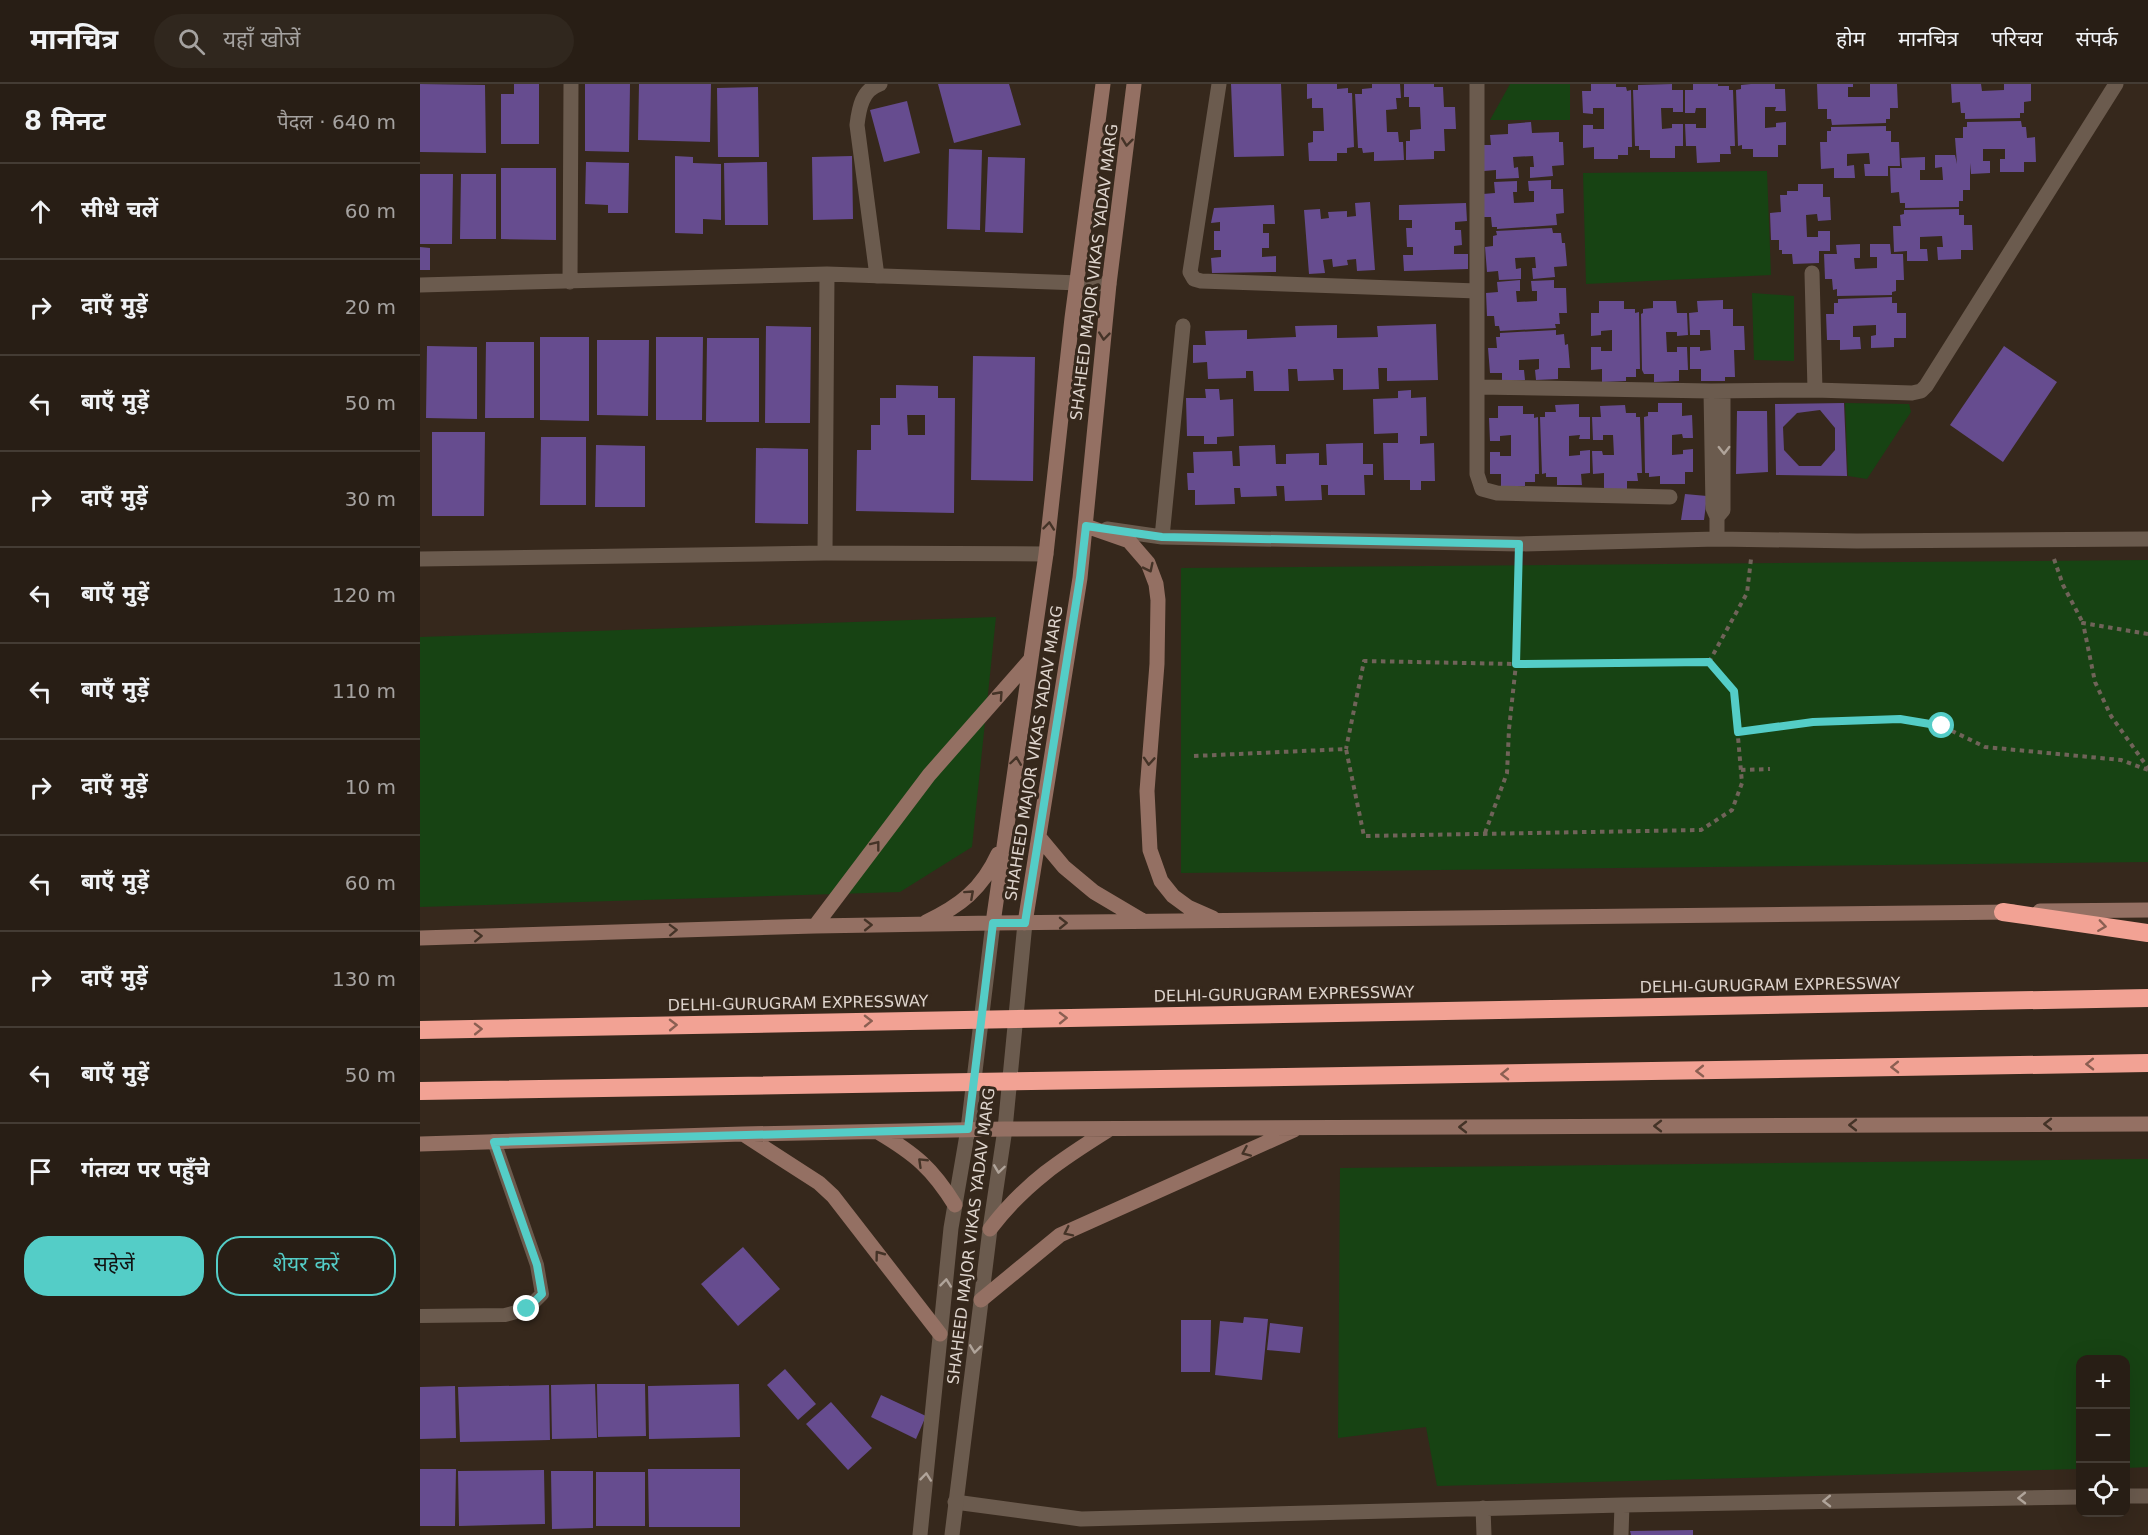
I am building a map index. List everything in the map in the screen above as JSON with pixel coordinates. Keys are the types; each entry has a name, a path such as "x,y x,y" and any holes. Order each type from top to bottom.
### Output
{"highway":[{"path":"2003,912 2148,933"},
{"name":"DELHI-GURUGRAM EXPRESSWAY","path":"420,1030 2148,998"},
{"path":"420,1091 2148,1063"}],"main road":[{"name":"SHAHEED MAJOR VIKAS YADAV MARG","path":"993,923 1046,554 1102,84"},
{"name":"SHAHEED MAJOR VIKAS YADAV MARG","path":"1025,923 1080,578 1109,284 1134,84"},
{"path":"1086,526 1129,541 1148,563 1156,584 1157,664 1147,791 1150,850 1161,881 1173,896 1188,907 1219,921"},
{"path":"815,926 929,775 1031,659"},
{"path":"1039,837 1064,867 1094,892 1145,922"},
{"path":"921,924 950,911 975,890 990,872 1005,838"},
{"path":"420,938 921,924 2148,910"},
{"path":"420,1144 968,1129 2148,1124"},
{"path":"981,1300 1060,1235 1299,1128"},
{"path":"990,1228 1009,1204 1043,1173 1110,1129"},
{"path":"877,1132 922,1161 941,1182 955,1205"},
{"path":"743,1134 819,1183 833,1196 940,1334"}],"street":[{"path":"570,282 571,84"},
{"path":"877,276 857,125 860,103 873,86 880,84"},
{"path":"1219,84 1190,272 1194,279 1477,291"},
{"path":"1477,84 1477,474 1482,489 1497,493 1670,497"},
{"path":"1477,387 1912,393 1921,391 2116,84"},
{"path":"1812,273 1815,390"},
{"path":"825,553 827,274"},
{"path":"420,285 827,274 1109,284"},
{"path":"1162,537 1183,326"},
{"path":"1717,391 1713,508 1717,517 1717,539"},
{"path":"1086,526 1162,537 1519,544 1717,539 1857,541 2148,539"},
{"path":"420,559 825,553 1046,554"},
{"name":"SHAHEED MAJOR VIKAS YADAV MARG","path":"920,1535 955,1205 968,1129 993,923"},
{"name":"SHAHEED MAJOR VIKAS YADAV MARG","path":"952,1535 990,1228 1005,1129 1025,923"},
{"path":"2130,1496 2148,1496"},
{"path":"955,1502 1081,1519 1483,1508 2076,1497"},
{"path":"1621,1535 1622,1505"},
{"path":"1483,1508 1484,1535"}],"lane":[{"path":"420,1316 505,1315 527,1309 542,1294 537,1265 494,1142"}],"path":[{"path":"1709,662 1747,593 1752,539"},
{"path":"2051,539 2054,561 2063,585 2083,623 2096,682 2111,716 2148,769"},
{"path":"1485,834 1507,773 1516,664 1519,544"},
{"path":"2083,623 2148,634"},
{"path":"1364,661 1516,664 1709,662 1734,691 1742,783 1732,810 1701,830 1364,836 1346,749 1364,661"},
{"path":"1738,732 1813,722 1900,719 1942,726 1984,747 2121,760 2148,769"},
{"path":"1194,756 1346,749"},
{"path":"1741,770 1770,769"}],"green space":[{"path":"1510,84 1570,84 1570,120 1490,120"},
{"path":"1767,171 1771,275 1586,284 1583,173"},
{"path":"1752,293 1794,296 1794,361 1754,360"},
{"path":"1845,403 1909,404 1911,412 1867,479 1848,476"},
{"path":"2148,560 2148,862 1181,873 1181,568"},
{"path":"996,617 972,847 900,892 420,907 420,637"},
{"path":"2148,1159 2148,1467 2130,1468 2130,1355 2076,1355 2076,1469 1437,1486 1426,1427 1338,1438 1340,1168"}],"building":[{"path":"420,84 485,85 486,153 420,152"},
{"path":"514,84 539,84 539,144 501,144 501,94 514,94"},
{"path":"585,84 630,84 629,152 585,151"},
{"path":"639,84 711,84 710,142 638,140"},
{"path":"938,84 1009,84 1021,125 954,143"},
{"path":"1231,84 1281,84 1284,156 1234,157"},
{"path":"1307,84 1337,84 1337,89 1348,88 1348,93 1352,93 1354,147 1347,148 1347,153 1337,153 1337,161 1309,161 1308,143 1313,142 1313,131 1324,131 1323,108 1312,108 1312,98 1307,99"},
{"path":"1372,84 1400,84 1401,98 1396,98 1397,109 1386,110 1387,132 1398,132 1399,142 1403,142 1404,160 1374,161 1374,152 1363,153 1362,148 1358,148 1355,94 1362,94 1362,89 1372,88"},
{"path":"1404,84 1434,84 1434,87 1443,87 1444,107 1455,107 1456,129 1444,129 1445,151 1434,151 1434,159 1406,160 1406,141 1410,141 1410,130 1421,129 1420,107 1409,107 1409,97 1404,97"},
{"path":"1591,84 1616,84 1616,87 1626,87 1627,91 1631,90 1632,147 1628,147 1628,155 1618,155 1618,159 1594,159 1594,147 1583,148 1583,125 1593,125 1593,129 1604,129 1604,108 1593,108 1593,114 1583,113 1582,91 1591,91"},
{"path":"1672,84 1672,90 1683,90 1683,112 1673,112 1673,108 1661,108 1662,129 1672,128 1672,124 1683,124 1683,146 1675,146 1675,158 1650,158 1650,150 1639,150 1639,146 1635,146 1633,90 1638,90 1638,85"},
{"path":"1693,84 1718,84 1718,86 1729,86 1729,90 1733,90 1735,146 1730,146 1731,154 1720,154 1720,162 1697,163 1696,146 1686,146 1685,124 1696,124 1696,128 1706,128 1706,108 1696,108 1695,113 1685,113 1685,90 1693,90"},
{"path":"1775,84 1775,89 1785,89 1786,111 1775,111 1776,107 1765,107 1765,128 1776,127 1776,123 1786,122 1786,145 1778,145 1778,157 1753,157 1753,149 1742,149 1742,145 1738,146 1736,90 1741,89 1741,85"},
{"path":"1817,84 1853,84 1853,87 1848,87 1848,97 1870,97 1870,84 1897,84 1898,108 1890,108 1890,119 1886,119 1886,123 1832,125 1831,119 1827,119 1827,109 1818,109"},
{"path":"1951,84 1981,84 1982,91 2004,90 2004,84 2031,84 2031,101 2024,102 2024,113 2020,113 2020,118 1965,119 1965,113 1961,113 1960,102 1952,103"},
{"path":"758,87 759,157 718,157 717,88"},
{"path":"907,101 920,153 884,162 870,110"},
{"path":"2021,121 2022,127 2026,127 2027,138 2035,137 2036,162 2024,162 2024,172 2000,172 2000,159 2005,159 2005,149 1983,149 1983,161 1990,161 1990,173 1971,174 1970,163 1970,190 1963,190 1963,201 1959,201 1959,207 1905,208 1905,203 1900,203 1899,192 1891,193 1890,168 1902,168 1901,158 1925,157 1925,170 1920,170 1920,180 1943,180 1942,167 1935,168 1935,155 1955,155 1957,164 1955,138 1963,138 1963,127 1967,127 1967,122"},
{"path":"1531,122 1532,133 1559,132 1559,142 1563,142 1564,165 1552,166 1553,176 1530,178 1530,167 1534,167 1533,156 1513,157 1514,168 1518,167 1519,178 1496,179 1496,170 1484,171 1483,145 1491,145 1490,135 1508,134 1508,124"},
{"path":"1886,126 1886,131 1891,131 1891,142 1899,142 1900,166 1888,166 1888,176 1865,176 1864,164 1870,164 1869,153 1847,154 1847,166 1854,165 1855,178 1834,178 1834,168 1821,169 1820,142 1827,142 1827,131 1831,131 1831,127"},
{"path":"949,149 982,150 980,230 947,229"},
{"path":"675,156 693,157 693,163 721,164 721,220 703,219 703,234 675,233"},
{"path":"852,156 853,219 813,220 812,157"},
{"path":"988,157 1025,158 1023,233 985,232"},
{"path":"586,162 629,163 628,213 608,213 608,205 585,204"},
{"path":"767,162 768,225 725,225 724,163"},
{"path":"501,168 556,168 556,240 501,239"},
{"path":"420,174 453,174 452,244 420,244"},
{"path":"461,174 496,174 496,239 460,239"},
{"path":"1551,180 1551,189 1563,189 1564,213 1556,214 1557,225 1497,229 1497,227 1492,227 1491,217 1484,217 1483,194 1495,193 1494,182 1517,181 1517,192 1513,192 1514,203 1534,202 1534,191 1529,191 1528,181"},
{"path":"1798,184 1823,184 1823,197 1830,197 1831,220 1818,221 1817,214 1806,215 1807,237 1818,237 1818,231 1830,231 1830,251 1819,251 1819,263 1793,264 1792,254 1782,254 1782,250 1779,250 1779,240 1771,240 1770,213 1781,212 1780,195 1787,195 1787,191 1798,191"},
{"path":"1370,202 1375,270 1357,271 1356,259 1347,260 1348,265 1333,267 1332,259 1323,260 1325,273 1309,274 1304,210 1320,209 1321,219 1329,218 1328,212 1347,211 1347,217 1356,216 1355,203"},
{"path":"1466,203 1467,221 1455,222 1455,230 1461,230 1462,245 1454,246 1454,254 1468,254 1468,269 1404,271 1403,255 1413,255 1413,247 1407,247 1406,228 1412,228 1412,220 1399,220 1399,205"},
{"path":"1274,205 1275,224 1263,224 1263,233 1269,233 1269,248 1262,248 1262,257 1276,256 1276,272 1212,273 1211,258 1221,257 1221,250 1214,250 1214,231 1220,231 1220,222 1211,223 1214,208"},
{"path":"1959,209 1959,215 1964,215 1964,225 1972,225 1973,250 1961,250 1961,259 1938,260 1937,247 1943,247 1942,236 1920,237 1920,249 1927,249 1928,261 1907,261 1907,251 1894,252 1893,226 1901,226 1900,215 1904,214 1904,210"},
{"path":"1552,228 1553,233 1561,233 1562,243 1565,243 1567,266 1554,267 1555,277 1533,279 1532,268 1536,268 1535,257 1515,258 1516,269 1521,268 1521,279 1499,280 1498,271 1487,272 1485,247 1493,246 1493,236 1497,235 1496,231"},
{"path":"1860,244 1860,258 1854,258 1855,269 1877,268 1877,257 1870,257 1870,244 1890,244 1891,254 1903,254 1904,280 1896,280 1896,291 1892,292 1892,295 1837,296 1837,289 1833,290 1832,279 1825,279 1824,254 1837,254 1836,245"},
{"path":"420,247 430,248 430,270 420,270"},
{"path":"1520,280 1520,291 1516,291 1517,302 1537,301 1537,291 1532,291 1531,281 1554,280 1554,288 1566,288 1567,313 1559,313 1560,324 1555,324 1556,328 1500,331 1499,326 1495,326 1494,316 1487,316 1486,293 1498,292 1497,282"},
{"path":"1892,297 1892,303 1897,303 1897,313 1906,313 1906,338 1894,338 1894,347 1871,348 1871,336 1876,335 1876,325 1853,326 1853,337 1860,337 1861,349 1840,350 1840,340 1827,340 1826,314 1834,314 1834,303 1838,303 1838,299"},
{"path":"1723,300 1723,309 1733,309 1733,326 1744,326 1745,350 1734,350 1735,377 1725,377 1725,381 1701,381 1701,369 1690,369 1690,347 1700,347 1700,351 1711,350 1710,330 1700,330 1700,335 1690,335 1689,313 1698,312 1697,301"},
{"path":"1599,301 1624,301 1624,309 1635,309 1635,313 1639,312 1640,369 1636,369 1636,377 1626,377 1626,381 1602,382 1602,369 1591,370 1591,347 1601,347 1601,351 1612,351 1612,330 1601,331 1601,335 1591,336 1591,313 1599,313"},
{"path":"1653,301 1676,301 1677,313 1687,313 1688,335 1677,336 1677,332 1666,332 1667,352 1677,352 1677,347 1687,347 1688,370 1679,370 1679,381 1654,382 1654,374 1644,374 1642,370 1641,314 1643,309 1653,308"},
{"path":"1436,324 1438,380 1387,381 1387,368 1378,368 1379,389 1343,390 1343,369 1333,369 1334,380 1298,381 1297,369 1288,369 1289,391 1254,391 1253,371 1246,371 1246,378 1208,379 1207,362 1193,363 1193,345 1206,345 1205,331 1247,330 1247,339 1296,337 1295,326 1337,325 1337,338 1378,337 1377,326"},
{"path":"766,326 811,327 810,423 765,423"},
{"path":"1556,330 1556,335 1564,334 1565,345 1568,344 1570,368 1558,368 1558,379 1536,380 1535,370 1539,369 1539,359 1519,360 1519,370 1524,370 1525,380 1502,381 1502,373 1490,373 1488,348 1497,348 1496,337 1500,337 1500,333"},
{"path":"540,337 589,337 589,421 540,420"},
{"path":"656,337 703,337 702,420 656,420"},
{"path":"707,338 759,338 759,422 706,422"},
{"path":"597,340 649,340 648,416 597,415"},
{"path":"486,342 534,342 534,418 485,418"},
{"path":"427,346 477,347 477,419 426,418"},
{"path":"2004,346 2057,382 2003,462 1950,425"},
{"path":"973,356 1035,357 1033,481 971,480"},
{"path":"896,385 938,386 938,398 955,398 954,513 856,511 857,450 871,450 871,425 880,425 880,398 896,398","holes":["907,415 925,415 925,435 908,435"]},
{"path":"1205,389 1219,389 1220,400 1233,399 1234,436 1217,437 1217,444 1204,444 1204,436 1187,436 1186,398 1206,398"},
{"path":"1411,390 1411,398 1426,397 1427,436 1420,436 1420,444 1434,443 1435,481 1421,481 1421,490 1410,490 1410,480 1384,480 1383,443 1398,443 1398,433 1374,434 1373,399 1398,398 1398,391"},
{"path":"1658,403 1682,403 1682,416 1692,415 1693,438 1683,438 1682,434 1672,435 1672,455 1683,454 1683,450 1693,449 1693,472 1685,472 1685,484 1660,484 1660,476 1649,477 1649,473 1645,473 1644,417 1648,416 1648,412 1658,412"},
{"path":"1844,403 1847,476 1776,475 1775,404","holes":["1820,410 1835,428 1835,450 1821,466 1799,466 1784,450 1783,427 1797,413"]},
{"path":"1579,404 1579,417 1590,417 1590,439 1579,439 1580,435 1569,436 1569,456 1580,455 1580,451 1590,450 1590,473 1581,474 1582,485 1557,485 1557,477 1546,477 1546,473 1542,474 1540,417 1545,417 1545,412 1556,412 1555,405"},
{"path":"1625,405 1626,413 1636,413 1636,417 1640,417 1642,473 1637,473 1638,481 1627,481 1627,489 1604,490 1604,473 1593,474 1592,451 1602,451 1603,455 1614,455 1613,435 1603,435 1603,440 1593,440 1592,417 1601,417 1600,406"},
{"path":"1498,406 1523,406 1523,414 1534,414 1534,418 1538,417 1539,474 1535,474 1535,482 1525,482 1525,486 1501,487 1501,474 1490,474 1490,452 1500,452 1500,456 1511,456 1511,435 1500,436 1500,441 1490,441 1489,418 1498,418"},
{"path":"1737,411 1767,411 1768,472 1736,474"},
{"path":"432,432 485,432 484,516 432,516"},
{"path":"541,437 586,437 586,505 540,505"},
{"path":"1363,443 1363,464 1373,464 1373,475 1364,475 1365,495 1328,495 1328,485 1321,485 1322,500 1285,501 1284,486 1276,486 1277,496 1241,497 1240,488 1234,488 1235,504 1195,505 1195,490 1188,490 1187,473 1194,473 1193,452 1232,451 1233,466 1240,466 1239,446 1275,445 1276,464 1286,464 1286,454 1319,453 1319,465 1327,465 1326,444"},
{"path":"596,445 645,446 645,507 595,507"},
{"path":"756,448 808,449 808,524 755,523"},
{"path":"1685,494 1707,496 1704,520 1681,520"},
{"path":"743,1247 780,1289 738,1326 701,1284"},
{"path":"1244,1317 1268,1319 1262,1380 1215,1375 1220,1321 1243,1323"},
{"path":"1181,1320 1211,1320 1210,1372 1181,1372"},
{"path":"1270,1323 1303,1327 1300,1353 1267,1350"},
{"path":"785,1369 816,1404 798,1420 767,1385"},
{"path":"595,1384 597,1438 552,1439 551,1385"},
{"path":"597,1384 645,1384 646,1436 598,1437"},
{"path":"739,1384 740,1437 649,1439 648,1386"},
{"path":"549,1385 550,1440 460,1442 458,1387"},
{"path":"455,1386 456,1438 420,1439 420,1387"},
{"path":"881,1395 926,1416 916,1439 871,1417"},
{"path":"831,1402 872,1448 848,1470 806,1424"},
{"path":"420,1469 456,1469 455,1526 420,1526"},
{"path":"648,1469 740,1469 740,1527 649,1527"},
{"path":"544,1470 545,1524 459,1526 458,1471"},
{"path":"551,1471 593,1471 593,1528 552,1529"},
{"path":"596,1472 645,1472 645,1526 596,1526"},
{"path":"1693,1530 1693,1535 1631,1535 1630,1531"}],"route":[{"path":"527,1309 542,1294 537,1265 494,1142 968,1129 993,923 1025,923 1080,578 1086,526 1162,537 1519,544 1516,664 1709,662 1734,691 1738,732 1813,722 1900,719 1942,726"}]}
